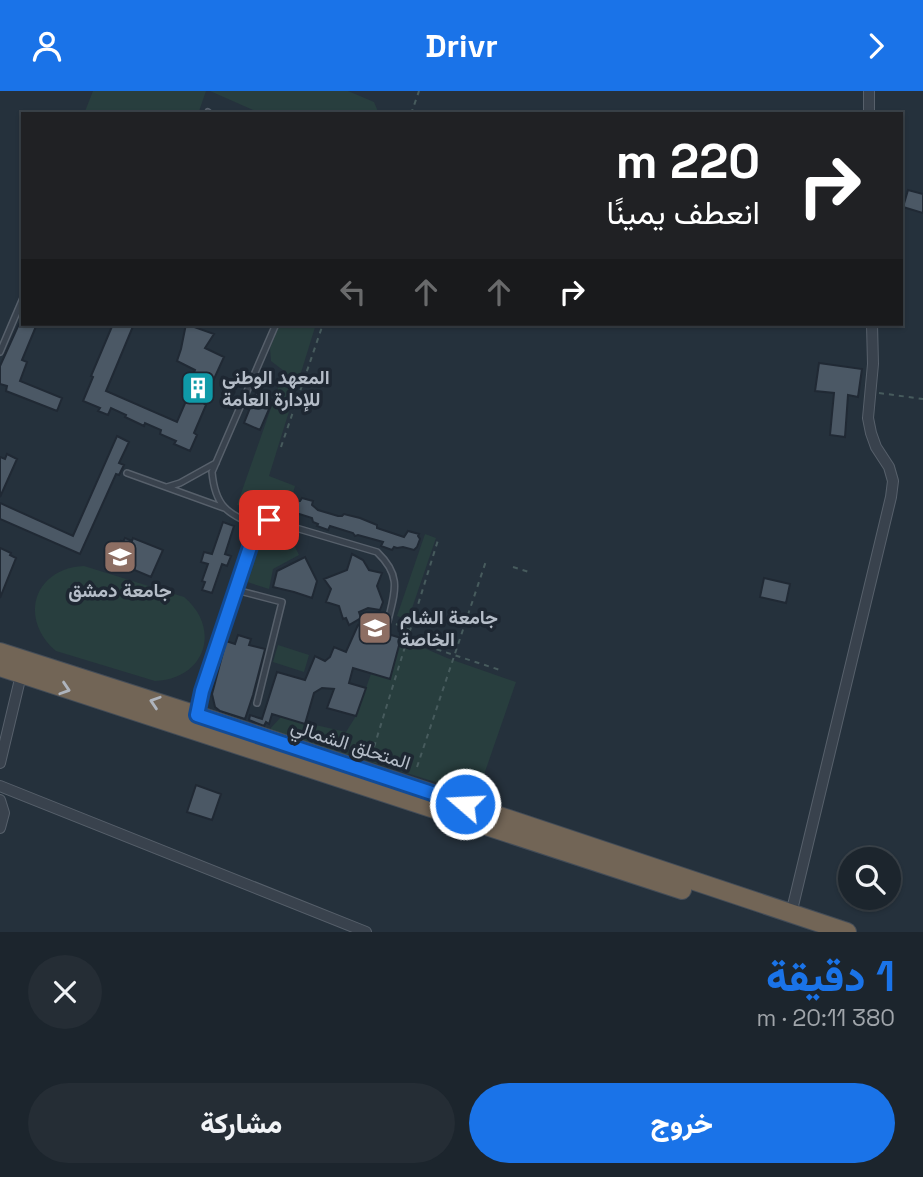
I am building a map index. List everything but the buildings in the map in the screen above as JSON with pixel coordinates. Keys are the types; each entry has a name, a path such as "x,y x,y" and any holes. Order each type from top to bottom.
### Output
{"highway":[{"name":"المتحلق الشمالي","path":"0,652 194,722 811,932"},
{"name":"المتحلق الشمالي","path":"0,667 194,722 848,932"}],"street":[{"path":"869,91 869,112"},
{"path":"791,914 891,497 893,481 889,467 876,447 867,418 873,364 872,326"},
{"path":"0,763 22,675"},
{"path":"0,786 366,932"},
{"path":"0,800 4,813 0,828"}],"lane":[{"path":"0,352 21,303"},
{"path":"224,509 214,488 212,472 275,326"},
{"path":"167,488 216,463"},
{"path":"127,473 224,509 257,526"},
{"path":"194,722 257,526 262,520 377,552 386,561 396,586 388,621"},
{"path":"236,590 282,602 257,703"}],"path":[{"path":"412,112 419,91"},
{"path":"281,447 322,326"},
{"path":"871,392 923,400"},
{"path":"374,747 438,540"},
{"path":"417,767 486,561"},
{"path":"513,567 529,572"},
{"path":"388,621 410,630"},
{"path":"407,640 500,670"}],"green space":[{"path":"93,91 206,91 199,112 85,112"},
{"path":"210,91 348,91 374,102 378,112 257,112"},
{"path":"279,326 315,326 269,476 295,486 286,516 237,505 284,371 271,361 270,348"},
{"path":"263,526 290,537 299,555 273,569 269,589 244,581"},
{"path":"425,534 436,538 408,620 397,616"},
{"path":"84,566 184,597 203,623 205,637 196,662 186,672 155,681 56,651 37,625 37,597 43,585 53,576 67,569"},
{"path":"401,638 447,658 516,682 477,795 269,730 281,717 346,732 356,716 371,674 390,678"},
{"path":"278,645 309,655 304,672 273,662"}],"place":[{"name":"المعهد الوطني للإدارة العامة","path":"198,388"},
{"name":"جامعة دمشق","path":"120,557"},
{"name":"جامعة الشام الخاصة","path":"375,628"}],"route":[{"path":"269,520 262,520 257,526 202,691 197,715 465,804"}]}
